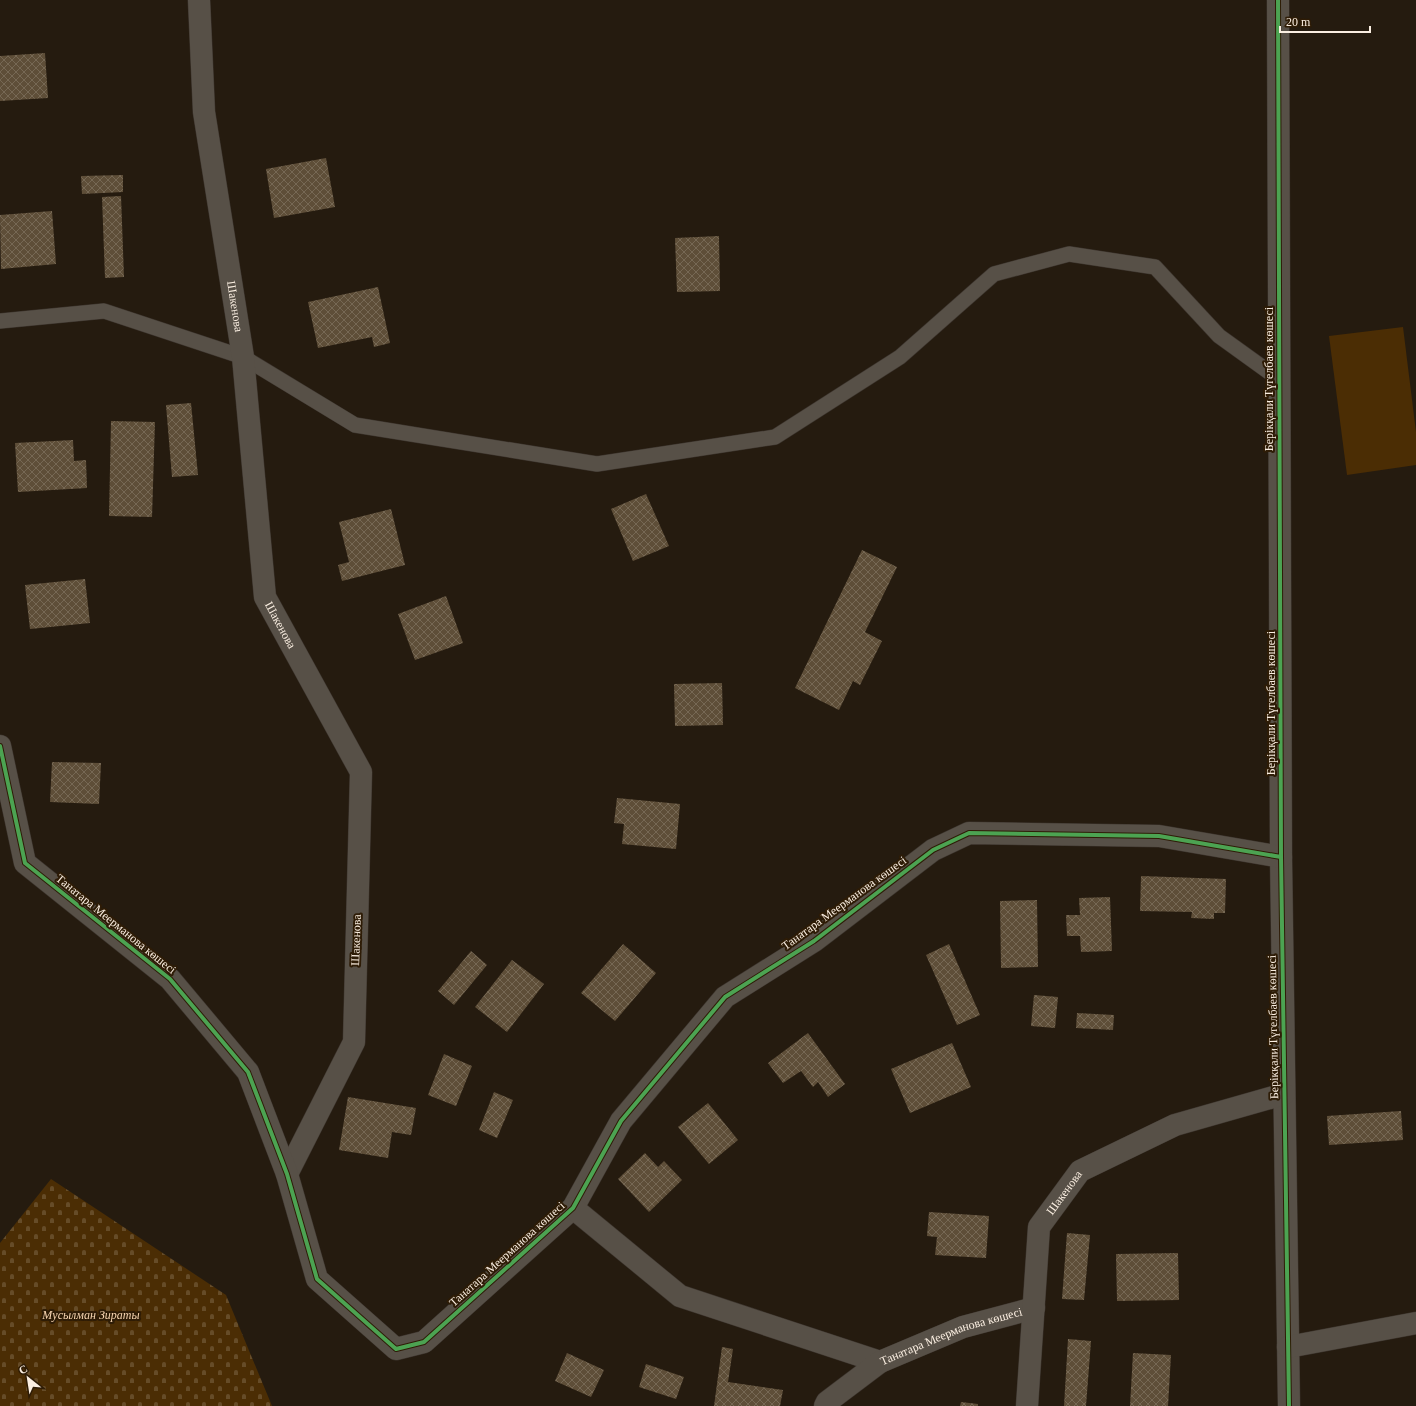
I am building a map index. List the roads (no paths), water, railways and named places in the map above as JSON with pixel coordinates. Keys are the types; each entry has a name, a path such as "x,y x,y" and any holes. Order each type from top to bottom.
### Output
{"street":[{"name":"Шакенова","path":"199,0 204,112 243,357 265,597 361,772 354,1042 287,1174"},
{"name":"Берікқали Түгелбаев көшесі","path":"1278,0 1281,857 1289,1406"},
{"name":"Танатара Меерманова көшесі","path":"0,746 25,863 170,979 248,1072 287,1174 317,1279 396,1349 424,1342 573,1208 621,1121 725,997 814,941 933,850 969,833 1159,836 1281,857"},
{"name":"Шакенова","path":"1027,1406 1039,1228 1080,1172 1174,1125 1284,1094"},
{"name":"Танатара Меерманова көшесі","path":"573,1208 680,1296 880,1362 963,1327 1034,1308"},
{"path":"1288,1346 1416,1323"},
{"path":"825,1406 827,1402 880,1362"}],"lane":[{"path":"0,320 104,311 243,357 355,425 597,464 775,437 900,357 994,274 1069,254 1155,266 1219,336 1280,380"}],"park label":[{"name":"Мусылман Зираты","path":"91,1315"}]}
